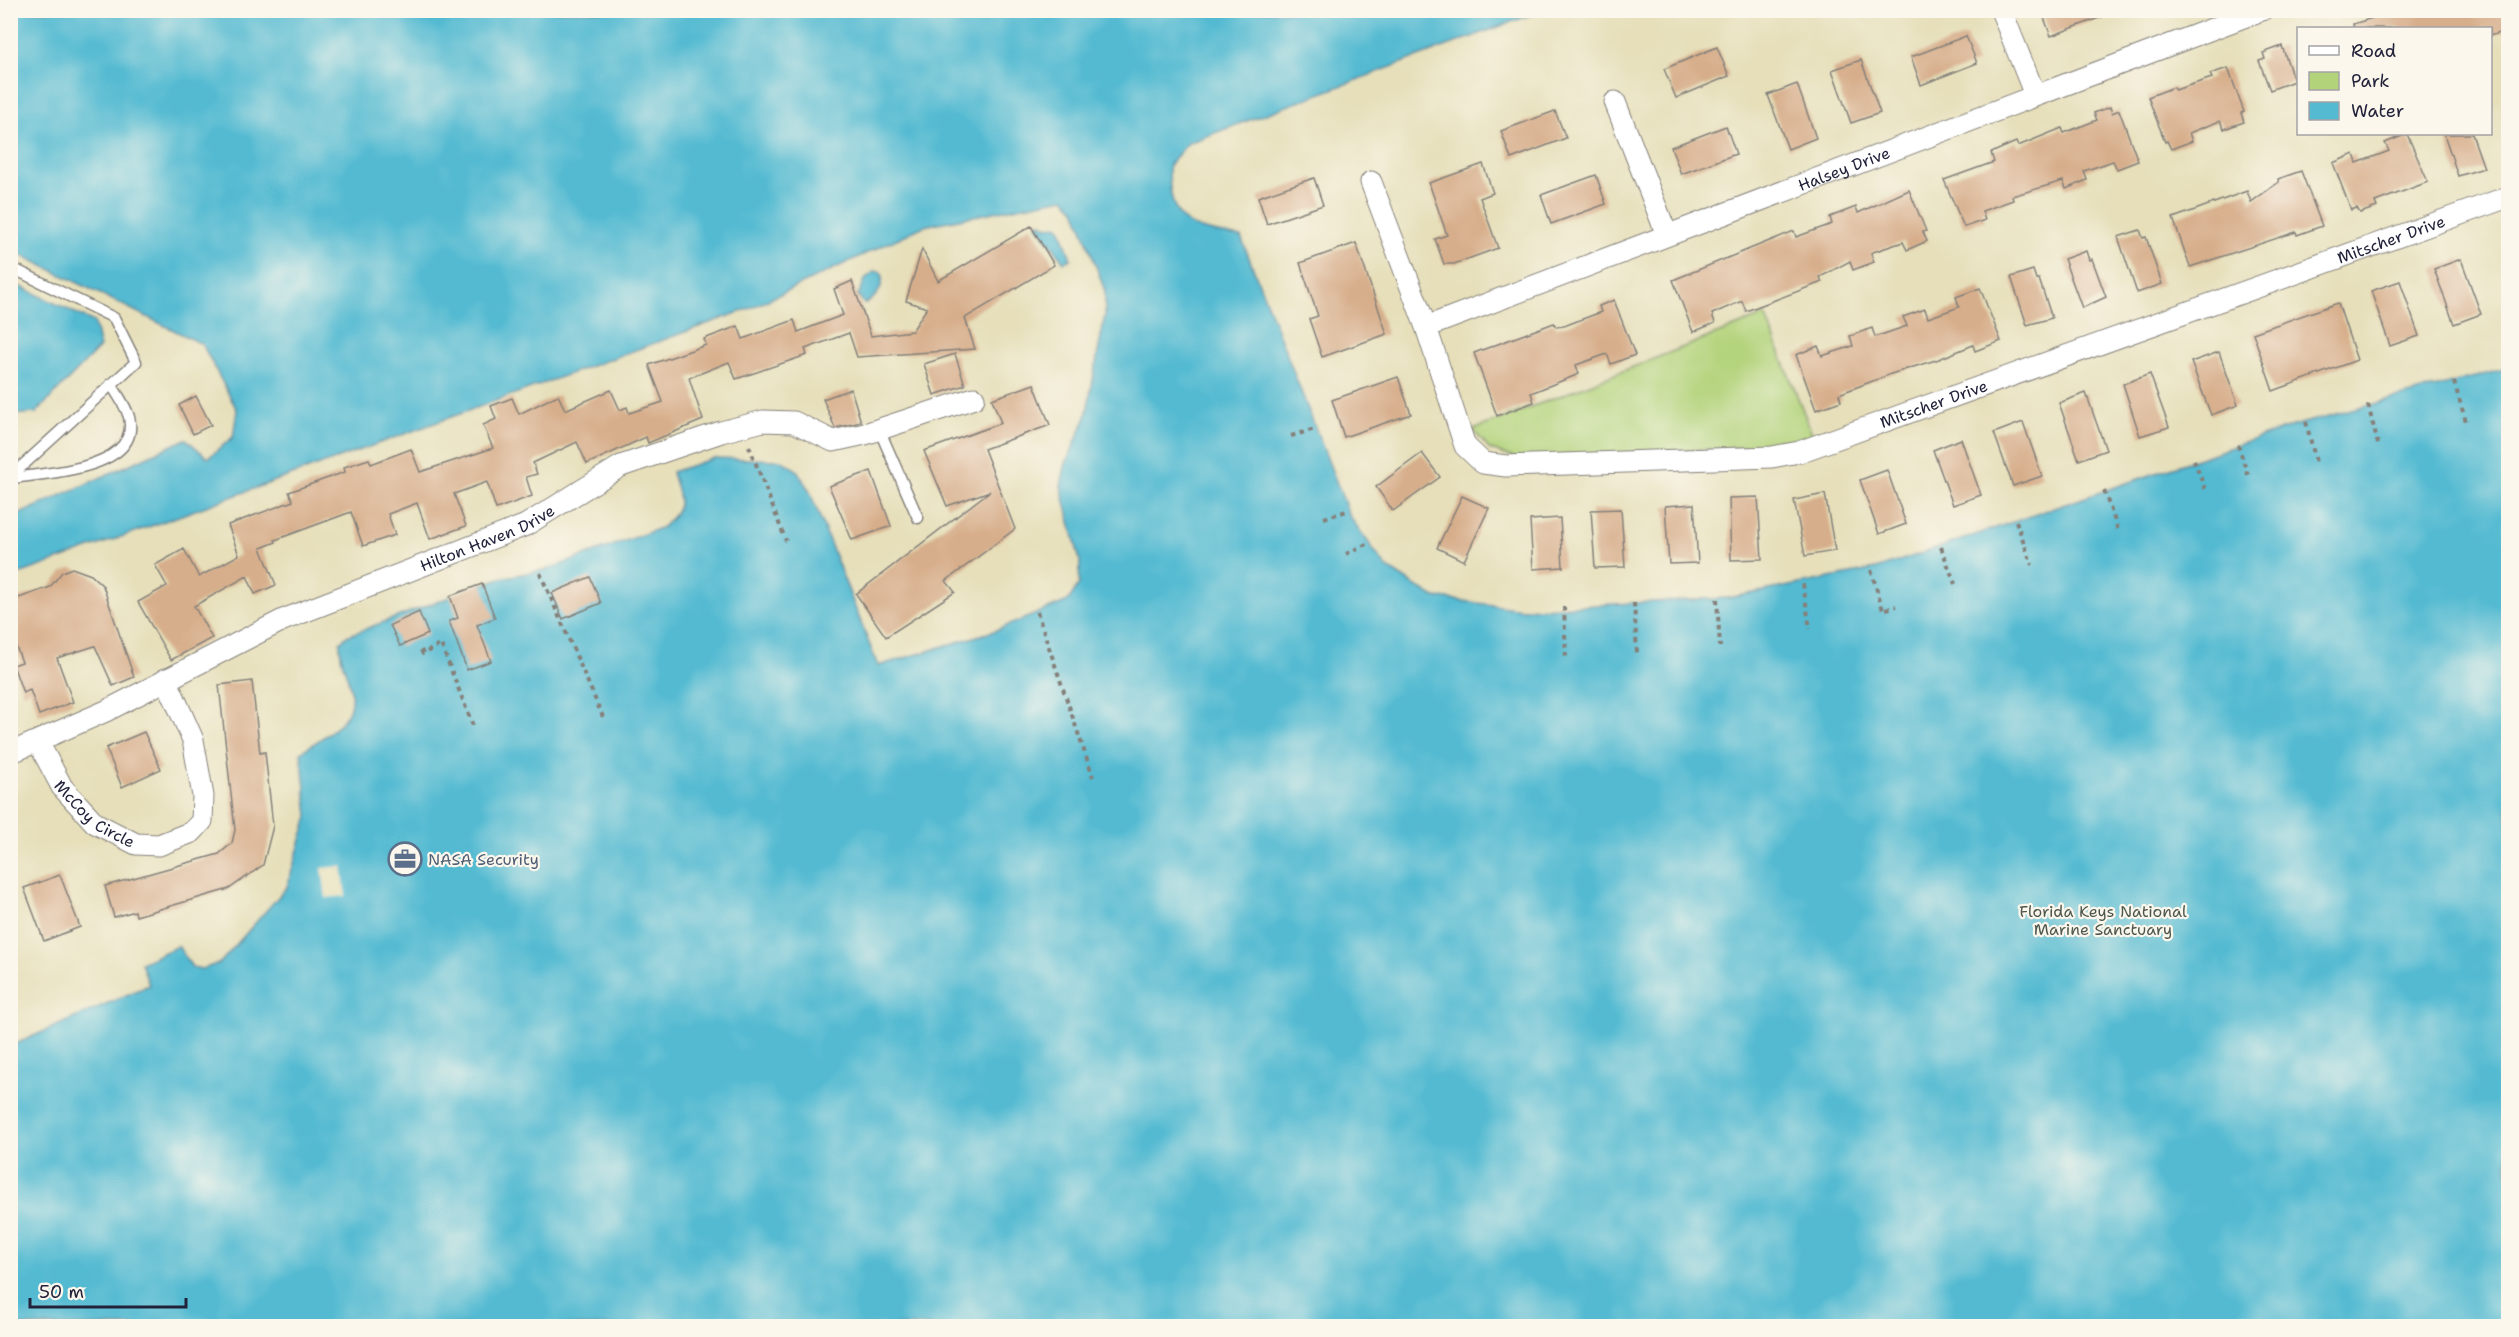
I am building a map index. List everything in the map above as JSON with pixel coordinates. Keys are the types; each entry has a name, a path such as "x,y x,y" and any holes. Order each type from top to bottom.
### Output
{"street":[{"path":"2001,10 2035,95"},
{"name":"Halsey Drive","path":"1426,327 2262,10"},
{"path":"1615,102 1667,235"},
{"name":"Mitscher Drive","path":"1371,182 1426,327 1465,446 1483,463 1506,466 1772,457 1798,452 2508,197"},
{"name":"Hilton Haven Drive","path":"10,753 106,711 283,620 526,525 621,466 677,446 763,421 794,422 833,441 879,429 974,398"},
{"name":"McCoy Circle","path":"38,741 62,787 95,822 136,844 159,844 192,832 202,821 203,796 193,740 166,679"}],"lane":[{"path":"10,267 114,318 136,362 10,477"},
{"path":"10,477 66,472 112,455 126,439 129,417 111,384"},
{"path":"879,429 918,518"}],"path":[{"path":"2454,382 2467,425"},
{"path":"2368,405 2379,448"},
{"path":"2306,422 2316,462"},
{"path":"1291,436 1315,429"},
{"path":"2238,445 2248,475"},
{"path":"749,446 786,541"},
{"path":"2194,460 2205,489"},
{"path":"2104,491 2118,530"},
{"path":"1324,518 1347,511"},
{"path":"2016,521 2032,565"},
{"path":"1346,554 1369,543"},
{"path":"1941,547 1955,584"},
{"path":"1871,570 1883,610 1896,606"},
{"path":"540,573 603,717"},
{"path":"1803,584 1810,629"},
{"path":"1717,599 1720,647"},
{"path":"1634,603 1637,653"},
{"path":"1564,607 1566,658"},
{"path":"1037,612 1093,777"},
{"path":"421,650 423,654 441,644 472,726"}],"green space":[{"path":"1765,315 1814,438 1795,445 1514,458 1489,449 1473,430"}],"water":[{"name":"Florida Keys National Marine Sanctuary","path":"11,11 1541,11 1188,143 1169,165 1173,201 1178,213 1185,221 1207,231 1241,237 1350,517 1386,567 1433,597 1522,609 1728,598 1876,569 2296,425 2508,368 2508,1326 11,1326 11,1046 149,985 141,963 178,946 192,967 202,969 220,963 287,887 308,816 301,752 331,732 346,716 350,706 349,683 341,657 340,642 347,636 500,578 549,569 663,527 676,513 679,502 672,472 714,458 781,460 797,470 810,492 878,666 994,631 1068,601 1079,584 1080,561 1061,486 1065,466 1086,417 1105,315 1105,291 1075,209 1064,198 924,226 751,308 11,577 11,518 186,439 208,458 233,437 237,410 202,344 11,250"},
{"path":"1039,222 1048,227 1057,225 1060,227 1071,259 1064,262 1037,225"},
{"path":"875,271 882,273 881,287 873,299 864,304 858,295 866,278"},
{"path":"11,282 94,322 100,347 36,413 11,415"}],"pier":[{"path":"342,866 346,896 326,898 322,868"}],"building":[{"path":"2041,10 2114,10 2115,12 2051,36"},
{"path":"2399,10 2508,10 2508,30 2492,35 2492,27 2354,27 2353,24"},
{"path":"1966,36 1977,63 1921,85 1911,57"},
{"path":"2282,46 2294,81 2270,90 2259,61 2265,59 2263,53"},
{"path":"1717,47 1729,76 1676,98 1664,69"},
{"path":"1861,60 1880,113 1851,123 1832,70"},
{"path":"2228,68 2244,112 2241,113 2244,122 2224,129 2220,121 2189,133 2192,141 2171,149 2167,141 2165,142 2148,97 2174,87 2175,90 2212,78 2210,74"},
{"path":"1797,84 1816,138 1788,149 1768,95"},
{"path":"2110,107 2112,113 2119,110 2138,161 2117,169 2113,161 2084,171 2087,180 2066,189 2063,181 2012,196 2013,200 1982,211 1985,220 1964,227 1944,180 1994,162 1991,153 2016,142 2018,146 2062,128 2064,133 2097,120 2094,113"},
{"path":"1555,111 1566,138 1511,159 1501,131"},
{"path":"1726,126 1736,154 1681,174 1671,147"},
{"path":"2407,135 2428,182 2375,202 2377,207 2360,213 2357,208 2351,210 2333,163 2354,154 2357,163 2389,151 2385,143"},
{"path":"2444,135 2472,135 2484,168 2458,176"},
{"path":"1483,164 1493,193 1480,198 1498,248 1454,264 1444,264 1435,239 1447,235 1429,183"},
{"path":"2301,171 2322,226 2297,235 2296,232 2190,267 2173,218 2247,191 2251,202 2279,182 2278,179"},
{"path":"1596,175 1606,204 1551,224 1541,195"},
{"path":"1314,178 1323,205 1267,224 1258,197"},
{"path":"1909,190 1926,231 1923,232 1927,241 1907,250 1903,242 1873,252 1871,253 1874,262 1853,270 1850,261 1820,277 1822,282 1746,311 1742,301 1712,314 1715,323 1693,332 1673,280 1794,231 1796,237 1832,224 1830,217 1856,207 1858,213"},
{"path":"1031,226 1054,265 965,318 975,349 857,357 849,333 805,349 807,355 736,379 729,362 689,378 703,420 648,443 646,437 587,464 577,442 533,463 537,474 526,477 532,496 496,509 487,482 454,494 466,526 430,539 417,503 388,514 395,535 363,546 351,512 275,540 276,542 261,548 276,585 255,594 247,576 194,606 212,638 171,660 138,602 167,586 155,565 184,549 199,577 239,555 228,525 293,501 289,492 345,472 344,467 369,459 371,464 411,449 420,472 493,448 483,425 496,419 491,406 512,398 519,414 558,395 565,410 611,390 620,410 627,407 629,413 663,402 649,365 706,345 704,339 738,326 743,339 794,320 798,332 843,315 834,289 852,281 871,336 912,331 927,308 906,301 922,249 938,281"},
{"path":"2140,230 2143,238 2146,237 2162,284 2137,293 2118,237"},
{"path":"1356,243 1387,334 1322,357 1309,319 1318,316 1300,263"},
{"path":"2086,251 2089,260 2092,259 2106,297 2082,308 2064,259"},
{"path":"2461,259 2481,314 2454,324 2434,269"},
{"path":"2033,270 2036,279 2039,279 2052,318 2027,325 2011,277"},
{"path":"2400,281 2419,336 2390,346 2371,291"},
{"path":"1980,288 2001,341 1975,351 1973,345 1939,359 1891,374 1839,394 1841,401 1816,410 1796,355 1818,346 1822,356 1853,346 1850,336 1872,328 1875,337 1907,326 1903,317 1925,309 1928,318 1959,307 1956,297"},
{"path":"1614,300 1635,355 1611,364 1607,354 1576,365 1579,374 1531,393 1534,402 1497,416 1474,353 1554,323 1556,327 1564,326 1601,312 1599,306"},
{"path":"2338,303 2357,360 2273,391 2253,333"},
{"path":"2219,352 2238,405 2211,415 2191,362"},
{"path":"955,354 965,385 934,395 924,364"},
{"path":"2150,374 2169,427 2140,436 2123,384"},
{"path":"1398,377 1411,414 1344,437 1332,400"},
{"path":"1034,384 1050,425 984,449 1015,529 946,581 955,592 886,637 856,594 990,491 947,506 924,451 1001,423 992,399"},
{"path":"851,389 861,422 835,428 823,399"},
{"path":"2086,393 2106,450 2079,460 2059,403"},
{"path":"196,396 211,425 193,434 179,405"},
{"path":"2023,422 2042,476 2013,486 1994,433"},
{"path":"1961,439 1981,495 1953,505 1933,450"},
{"path":"1422,453 1440,477 1393,511 1376,487"},
{"path":"1887,470 1906,524 1879,534 1860,480"},
{"path":"871,471 891,526 852,540 829,486"},
{"path":"1825,494 1835,551 1805,556 1794,500"},
{"path":"1462,496 1489,508 1464,561 1437,548"},
{"path":"1758,497 1762,559 1731,560 1729,498"},
{"path":"1694,504 1698,563 1669,564 1665,506"},
{"path":"1621,509 1625,567 1595,568 1591,510"},
{"path":"1560,518 1563,567 1533,569 1530,520"},
{"path":"72,568 91,575 103,586 134,677 113,686 95,646 57,658 73,702 39,715 30,690 23,693 13,665 22,662 10,631 10,601 50,587 62,572"},
{"path":"590,577 601,603 563,619 552,593"},
{"path":"482,584 495,618 477,625 491,661 467,670 449,621 458,618 450,596"},
{"path":"419,612 428,634 400,646 390,625"},
{"path":"252,681 260,753 265,752 273,826 263,865 229,889 136,916 135,911 114,917 105,886 219,854 232,843 235,830 219,685"},
{"path":"144,732 161,769 122,787 106,748"},
{"path":"60,875 80,927 44,941 24,888"}],"place":[{"name":"NASA Security","path":"405,859"}]}
